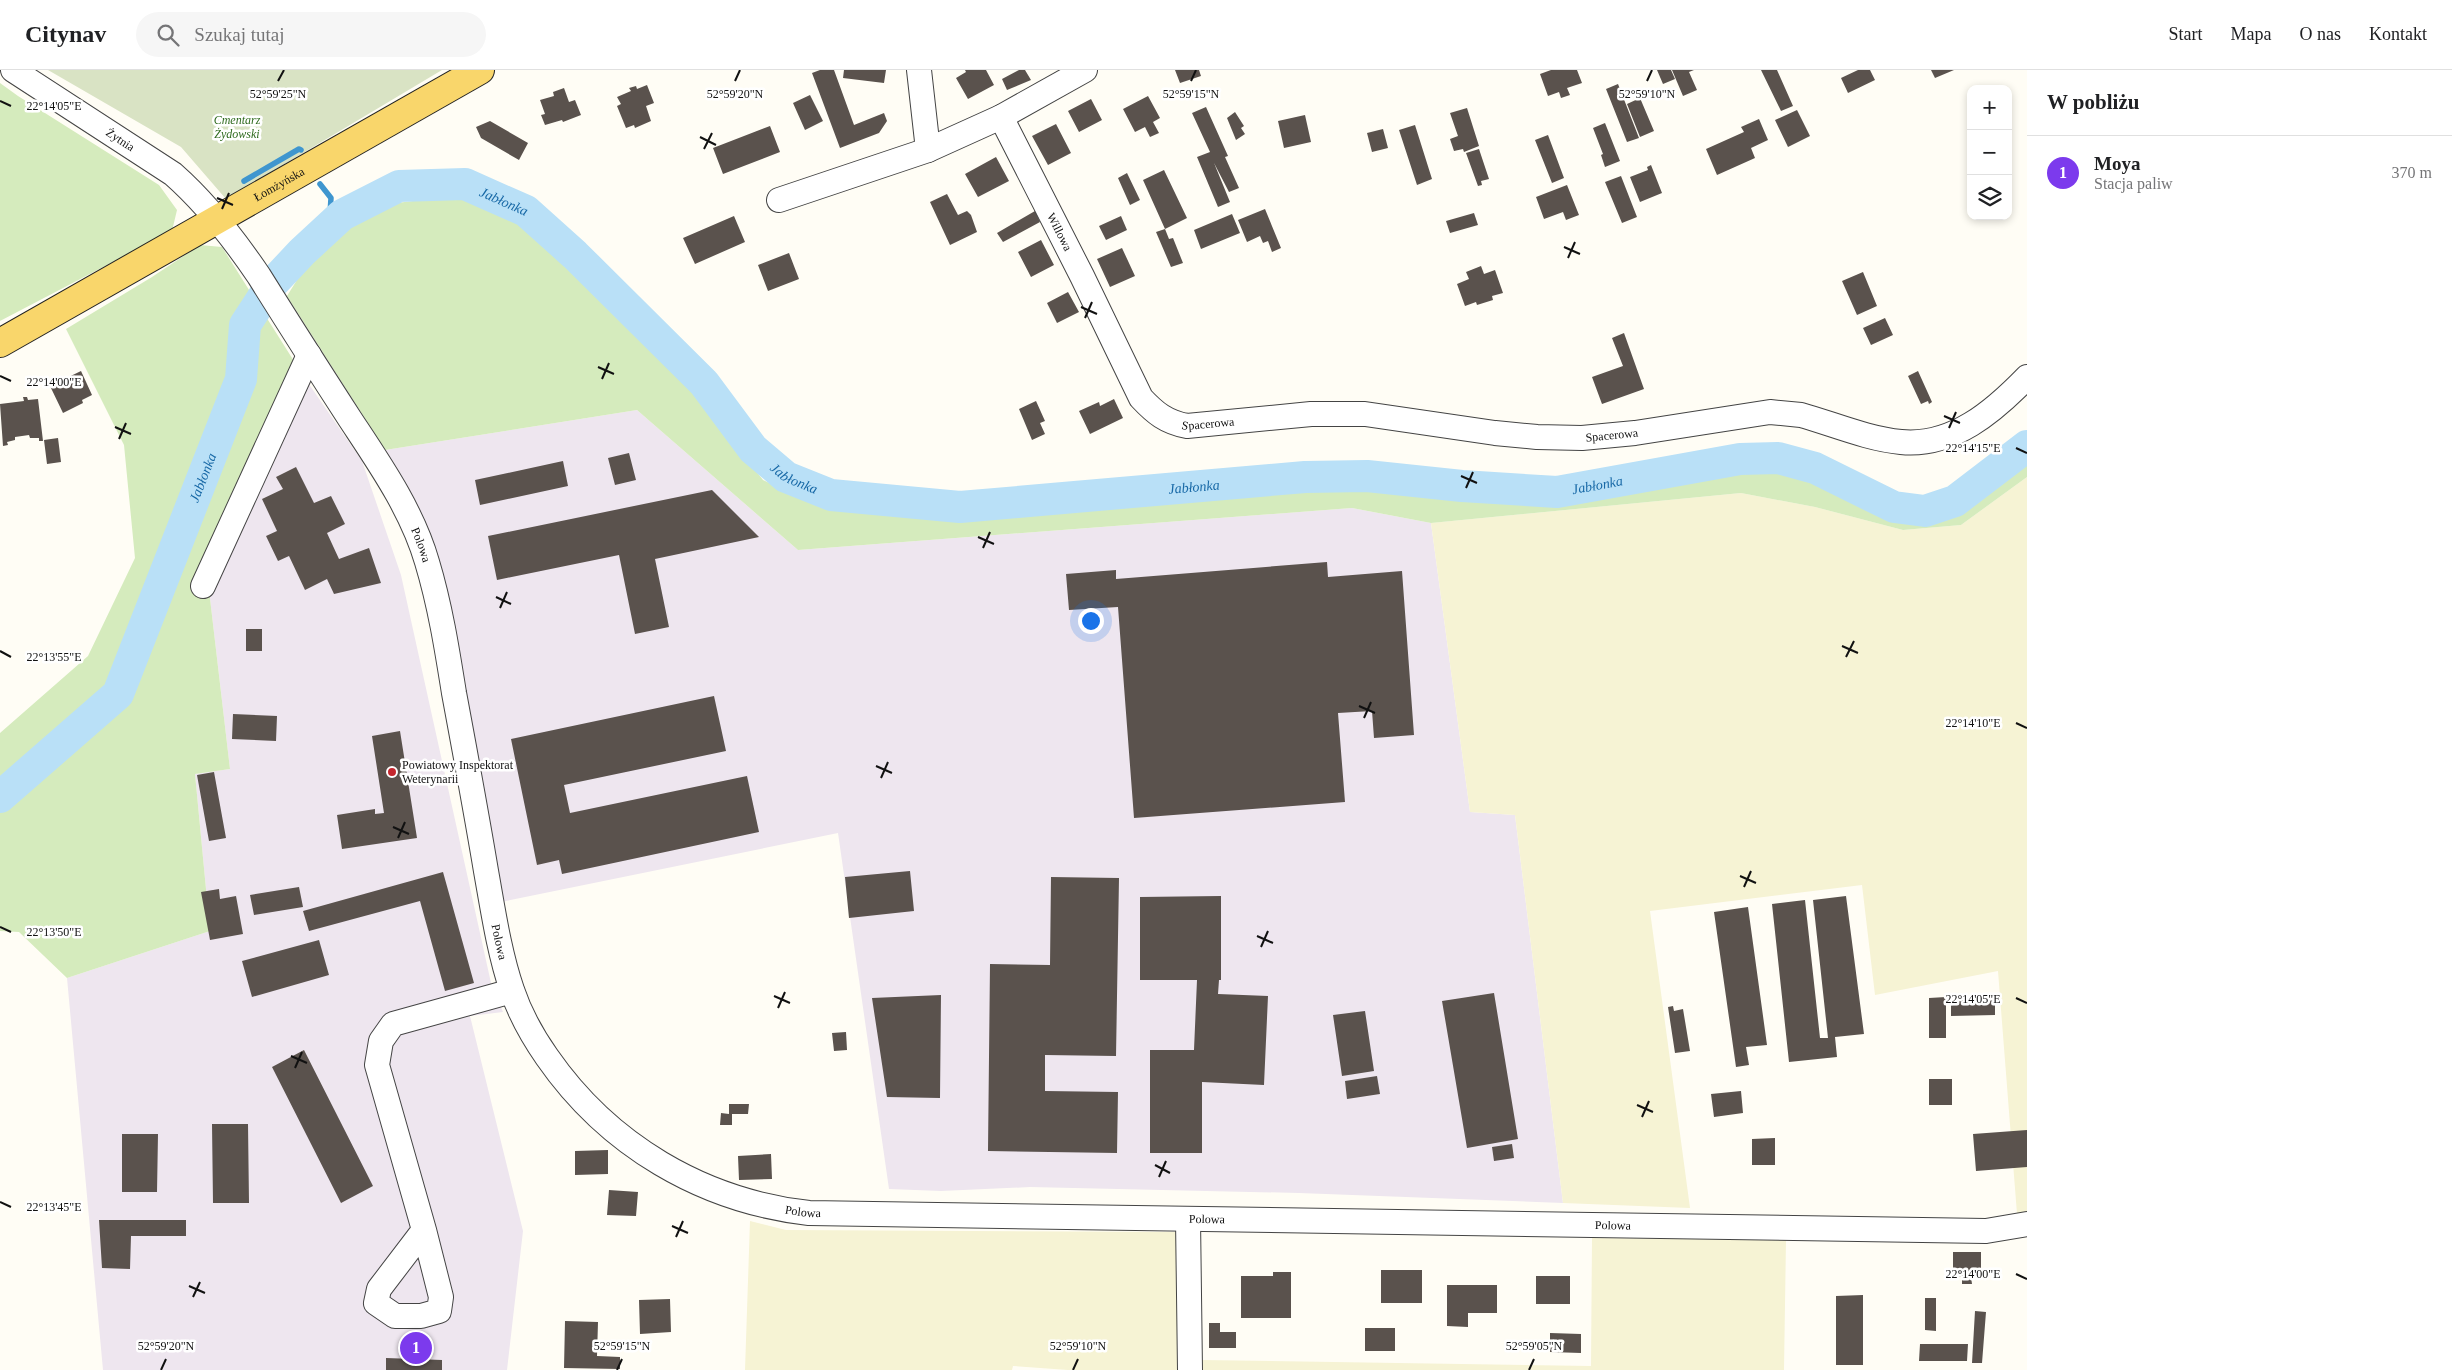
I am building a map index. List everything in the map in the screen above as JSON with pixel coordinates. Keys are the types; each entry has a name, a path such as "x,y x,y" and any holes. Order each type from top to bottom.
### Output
{"main road":[{"name":"Łomżyńska","path":"0,343 480,70"}],"street":[{"name":"Żytnia","path":"13,70 173,174 194,192 217,219"},
{"path":"919,70 928,150"},
{"path":"779,200 928,150 1001,117 1085,70"},
{"name":"Willowa","path":"1001,117 1082,276 1141,398 1155,413 1172,423"},
{"name":"Polowa","path":"217,219 259,276 402,503 426,559 440,610 494,915 512,991 526,1022 560,1075 583,1102 611,1129 644,1155 692,1182 766,1207 809,1213 1986,1231 2027,1224"},
{"path":"203,586 309,356"},
{"name":"Spacerowa","path":"1172,423 1187,426 1311,414 1365,414 1495,433 1537,437 1582,438 1635,433 1751,414 1786,412 1801,414 1902,442 1945,437 1965,428 1986,416 2027,377"},
{"path":"424,1230 377,1066 381,1042 393,1024 512,991"},
{"path":"1188,1219 1190,1370"}],"shaded area":[{"path":"304,377 362,461 401,575 491,983 503,1012 470,1016 523,1231 507,1370 103,1370 67,978 210,931 195,774 230,769 209,590"},
{"path":"637,410 798,550 1352,508 1431,523 1470,812 1515,815 1563,1203 1299,1193 1030,1187 941,1191 889,1189 838,833 501,902 407,490 385,450"},
{"path":"2027,477 2027,1213 2017,1214 1998,971 1875,995 1862,885 1650,911 1690,1208 1563,1203 1515,815 1470,812 1431,523 1741,493 1815,507 1903,530 1961,525"},
{"path":"750,1221 786,1230 1179,1232 1182,1370 1068,1370 1013,1366 1012,1370 745,1370"},
{"path":"1592,1238 1786,1240 1784,1370 1201,1370 1201,1360 1591,1366"}],"green space":[{"name":"Cmentarz Żydowski","path":"48,70 442,70 226,199 181,147"},
{"path":"0,83 159,185 177,210 172,231 0,321"},
{"path":"460,195 503,213 555,250 700,399 763,480 811,503 913,516 1345,484 1390,485 1468,501 1553,501 1761,471 1809,477 1895,517 1923,517 1952,508 2027,457 2027,477 1961,525 1903,530 1815,507 1741,493 1431,523 1352,508 798,550 637,410 385,450 287,296 320,243 381,205"},
{"path":"200,245 222,247 304,377 209,590 230,769 195,774 210,931 67,978 19,932 0,931 0,733 88,656 135,558 124,445 66,329 152,277"}],"building":[{"path":"820,70 834,70 854,125 884,113 887,121 879,133 840,148 812,73"},
{"path":"844,70 886,70 884,83 843,78"},
{"path":"965,70 986,70 994,85 968,99 956,78 966,72"},
{"path":"1019,70 1025,70 1031,80 1007,90 1002,79"},
{"path":"1175,70 1199,70 1201,76 1180,83"},
{"path":"1551,70 1577,70 1582,83 1567,88 1570,95 1561,98 1559,92 1548,96 1540,74"},
{"path":"1657,70 1671,70 1675,79 1663,84"},
{"path":"1672,70 1694,70 1689,72 1697,90 1683,96"},
{"path":"1761,70 1777,70 1793,106 1781,111"},
{"path":"1858,70 1870,70 1875,80 1848,93 1841,78"},
{"path":"1931,70 1954,70 1935,78"},
{"path":"1618,84 1639,138 1627,142 1606,89"},
{"path":"647,85 654,103 646,106 651,121 635,128 634,125 626,128 617,106 621,104 617,97 631,91 629,88 636,86 637,89"},
{"path":"564,88 569,102 575,100 581,115 563,122 562,120 545,125 541,115 545,114 540,100 554,96 553,92"},
{"path":"810,95 823,121 805,130 793,103"},
{"path":"1148,96 1160,118 1153,122 1159,133 1150,137 1145,127 1135,132 1123,109"},
{"path":"1640,98 1654,131 1640,137 1627,104"},
{"path":"1091,99 1102,120 1079,132 1068,111"},
{"path":"1206,107 1228,156 1225,157 1239,188 1229,192 1214,163 1230,202 1218,207 1197,157 1210,152 1192,113"},
{"path":"1467,108 1479,146 1464,152 1463,149 1454,151 1450,139 1458,136 1450,113"},
{"path":"1797,110 1810,136 1788,147 1775,120"},
{"path":"1235,112 1244,126 1241,128 1245,134 1236,140 1227,118"},
{"path":"1305,115 1311,142 1284,148 1278,121"},
{"path":"1759,119 1768,140 1751,148 1755,158 1717,175 1706,149 1744,132 1741,127"},
{"path":"490,121 528,143 519,160 481,138 476,127"},
{"path":"1605,123 1620,161 1605,167 1601,155 1603,154 1593,128"},
{"path":"1056,124 1071,153 1048,165 1032,136"},
{"path":"1415,125 1432,179 1417,185 1399,130"},
{"path":"770,126 780,152 723,174 713,148"},
{"path":"1383,129 1388,148 1372,152 1367,133"},
{"path":"1548,135 1564,178 1552,183 1535,140"},
{"path":"1479,149 1489,179 1481,181 1482,185 1478,186 1466,153"},
{"path":"996,157 1009,181 978,197 965,174"},
{"path":"1651,165 1662,193 1640,202 1630,177 1648,170 1647,167"},
{"path":"1164,170 1187,218 1165,229 1143,180"},
{"path":"1127,173 1140,200 1130,205 1118,178"},
{"path":"1621,176 1637,217 1622,223 1605,182"},
{"path":"1567,185 1579,215 1566,220 1563,212 1544,219 1536,197"},
{"path":"947,194 958,215 967,211 971,215 977,232 950,245 930,202"},
{"path":"1265,209 1281,248 1272,252 1268,241 1263,243 1260,236 1247,242 1238,220"},
{"path":"1035,211 1040,222 1003,242 997,233"},
{"path":"1474,213 1478,225 1450,233 1446,221"},
{"path":"1232,214 1240,233 1201,249 1194,230"},
{"path":"734,216 745,242 695,264 683,238"},
{"path":"1121,216 1127,230 1106,240 1099,226"},
{"path":"1165,229 1169,239 1173,238 1183,263 1171,267 1156,232"},
{"path":"1041,240 1054,265 1031,277 1018,252"},
{"path":"1122,248 1135,276 1110,287 1097,259"},
{"path":"789,253 799,279 768,291 758,265"},
{"path":"1481,266 1484,274 1495,270 1503,293 1492,296 1493,300 1477,305 1476,302 1465,306 1457,284 1469,279 1466,272"},
{"path":"1863,272 1877,306 1857,315 1842,281"},
{"path":"1068,292 1079,312 1057,323 1047,303"},
{"path":"1885,318 1893,335 1871,345 1863,328"},
{"path":"1624,333 1644,389 1602,404 1592,377 1623,366 1612,338"},
{"path":"81,371 92,395 82,400 83,403 63,413 50,386"},
{"path":"1918,371 1932,402 1929,404 1928,401 1921,404 1908,376"},
{"path":"23,397 27,397 28,400 38,399 43,441 39,441 39,438 30,438 29,435 15,437 15,440 7,442 8,445 3,446 0,404 24,401"},
{"path":"1114,399 1123,418 1090,434 1079,411 1099,402 1100,406"},
{"path":"1036,401 1045,421 1040,423 1045,434 1032,440 1019,409"},
{"path":"58,438 61,462 47,464 44,440"},
{"path":"629,453 636,480 615,485 608,458"},
{"path":"563,461 568,486 480,505 475,480"},
{"path":"296,467 314,503 331,496 345,524 327,533 339,559 369,548 381,583 334,594 327,579 305,590 289,556 278,561 266,536 277,531 262,499 283,489 276,477"},
{"path":"712,490 759,537 655,559 669,627 635,634 619,555 497,580 488,536"},
{"path":"1327,562 1328,577 1402,571 1414,735 1374,738 1372,711 1338,713 1345,802 1134,818 1118,607 1069,610 1066,574 1116,570 1116,579"},
{"path":"246,629 262,629 262,651 246,651"},
{"path":"714,696 726,751 564,785 570,813 747,776 759,832 562,874 559,860 537,865 511,739"},
{"path":"233,714 277,716 276,741 232,739"},
{"name":"Powiatowy Inspektorat Weterynarii","path":"400,731 417,838 342,849 337,815 375,809 375,814 384,813 372,736"},
{"path":"214,772 226,838 209,841 197,775"},
{"path":"910,871 914,911 849,918 845,877"},
{"path":"443,872 474,983 445,991 420,901 309,931 303,911"},
{"path":"1051,877 1119,878 1116,1056 1045,1055 1045,1091 1118,1092 1117,1153 988,1151 990,964 1050,965"},
{"path":"299,887 303,907 254,915 250,895"},
{"path":"219,889 220,899 236,896 243,934 210,940 201,892"},
{"path":"1221,896 1221,980 1219,980 1218,994 1268,996 1264,1085 1202,1082 1202,1153 1150,1153 1150,1050 1194,1050 1197,980 1140,980 1140,897"},
{"path":"1846,896 1864,1034 1835,1037 1837,1057 1789,1062 1772,904 1805,900 1820,1038 1828,1038 1813,900"},
{"path":"1748,907 1767,1045 1746,1047 1749,1065 1736,1067 1714,912"},
{"path":"319,940 329,975 252,997 242,961"},
{"path":"1494,993 1518,1139 1467,1148 1442,1001"},
{"path":"941,995 940,1098 887,1097 872,998"},
{"path":"1946,997 1946,1038 1929,1038 1929,998"},
{"path":"1995,997 1995,1015 1951,1016 1951,998"},
{"path":"1673,1006 1674,1011 1683,1009 1690,1051 1675,1053 1668,1007"},
{"path":"1365,1011 1374,1071 1342,1076 1333,1015"},
{"path":"846,1032 847,1050 834,1051 832,1033"},
{"path":"304,1050 373,1186 341,1203 272,1067"},
{"path":"1377,1076 1380,1094 1347,1099 1345,1081"},
{"path":"1929,1079 1952,1079 1952,1105 1929,1105"},
{"path":"1741,1091 1743,1113 1714,1117 1711,1094"},
{"path":"729,1104 749,1104 748,1114 732,1114 732,1125 720,1125 721,1113 729,1114"},
{"path":"212,1124 248,1124 249,1203 213,1203"},
{"path":"2027,1130 2027,1167 1976,1171 1973,1134"},
{"path":"122,1134 158,1134 157,1192 122,1192"},
{"path":"1775,1138 1775,1165 1752,1165 1752,1139"},
{"path":"1512,1144 1514,1158 1494,1161 1492,1147"},
{"path":"608,1150 608,1174 575,1175 575,1151"},
{"path":"771,1154 772,1179 739,1180 738,1156"},
{"path":"609,1190 638,1192 636,1216 607,1215"},
{"path":"99,1220 186,1220 186,1236 131,1236 130,1269 102,1268"},
{"path":"1953,1252 1981,1252 1981,1277 1971,1277 1972,1284 1962,1284 1962,1276 1953,1277"},
{"path":"1381,1270 1422,1270 1422,1303 1381,1303"},
{"path":"1273,1272 1291,1272 1291,1318 1241,1318 1241,1276 1273,1276"},
{"path":"1536,1276 1570,1276 1570,1304 1536,1304"},
{"path":"1447,1285 1497,1285 1497,1313 1468,1313 1468,1327 1447,1326"},
{"path":"1863,1295 1863,1365 1836,1365 1836,1296"},
{"path":"1925,1298 1936,1298 1936,1331 1925,1330"},
{"path":"670,1299 671,1332 640,1334 639,1300"},
{"path":"1975,1311 1986,1312 1982,1363 1972,1363"},
{"path":"565,1321 598,1322 597,1356 620,1357 620,1369 564,1368"},
{"path":"1209,1323 1220,1323 1220,1332 1236,1332 1236,1348 1209,1348"},
{"path":"1365,1328 1395,1328 1395,1351 1365,1351"},
{"path":"1550,1333 1581,1334 1581,1353 1550,1352"},
{"path":"1920,1344 1968,1344 1967,1361 1919,1361"},
{"path":"386,1358 442,1360 442,1370 386,1370"}],"waterway":[{"path":"244,181 299,149 301,150"},
{"path":"320,184 331,198 330,214 336,221"},
{"name":"Jabłonka","path":"0,797 118,694 241,379 245,325 271,285 302,252 342,215 399,186 465,184 526,211 575,255 704,383 753,449 786,477 831,495 960,507 1305,477 1367,476 1462,486 1557,492 1740,459 1778,458 1815,468 1894,507 1925,511 1955,501 2027,446"}],"place":[{"name":"Powiatowy Inspektorat Weterynarii","path":"392,772"},
{"name":"Moya","path":"416,1348"}]}
